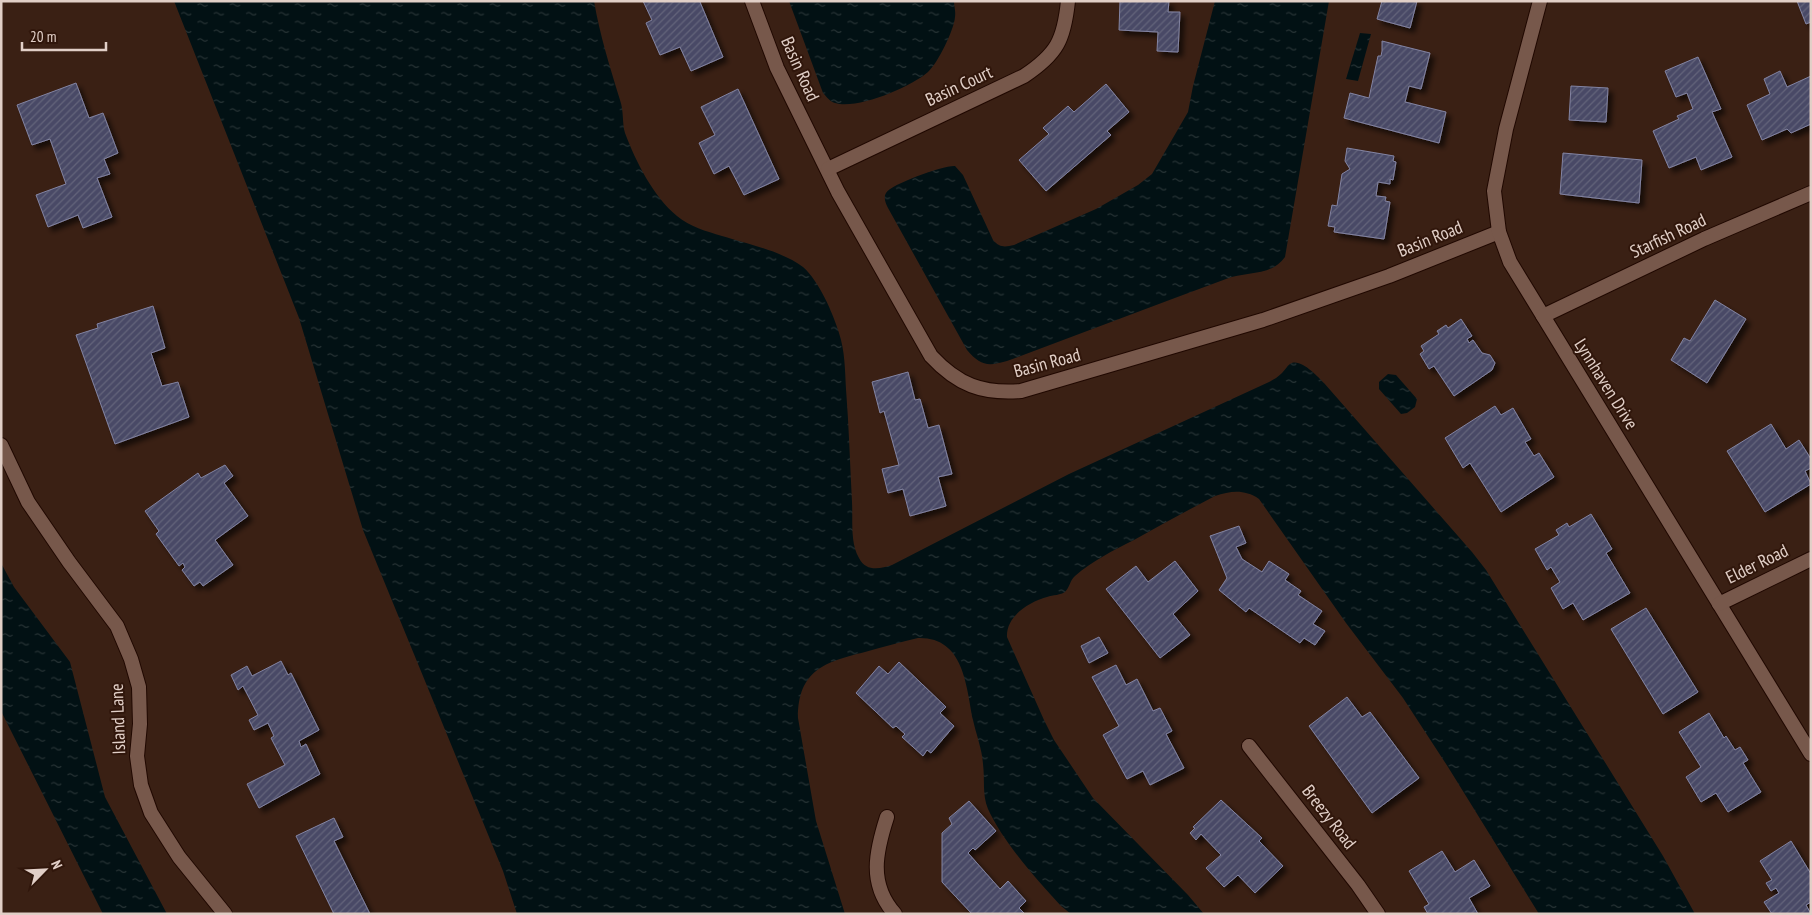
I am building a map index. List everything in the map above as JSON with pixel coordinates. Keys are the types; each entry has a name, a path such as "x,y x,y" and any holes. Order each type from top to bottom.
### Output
{"street":[{"name":"Basin Road","path":"752,1 777,68 838,192 932,356 944,370 965,383 983,390 1002,393 1022,392 1262,320 1389,276 1499,232"},
{"name":"Basin Court","path":"828,169 1024,76 1042,64 1057,47 1065,26 1068,1"},
{"name":"Lynnhaven Drive","path":"1540,1 1506,129 1494,191 1499,232 1510,262 1542,316 1811,754"},
{"name":"Starfish Road","path":"1542,316 1704,239 1811,193"},
{"name":"Island Lane","path":"1,445 28,502 69,562 117,626 131,659 139,687 140,724 137,756 141,785 151,813 179,857 225,914"},
{"name":"Elder Road","path":"1719,604 1811,558"},
{"name":"Breezy Road","path":"1249,746 1358,885 1378,914"},
{"path":"887,817 878,843 876,865 879,888 894,914"}],"water":[{"path":"174,1 594,1 602,39 621,104 625,133 640,167 660,199 677,216 693,226 764,248 795,262 803,267 815,280 825,298 836,325 844,354 852,531 856,552 865,566 883,568 892,565 1069,474 1269,382 1290,364 1299,363 1304,365 1324,383 1486,570 1663,856 1695,914 1539,914 1403,698 1346,623 1259,499 1243,492 1237,492 1215,496 1096,561 1073,578 1065,592 1033,602 1014,616 1008,629 1007,637 1054,740 1093,798 1188,895 1204,914 1071,914 1061,906 1031,873 1011,847 994,822 988,809 984,792 984,770 965,678 954,654 945,645 933,640 918,638 851,656 826,665 816,671 809,679 803,689 799,702 798,718 816,821 845,914 517,914 503,871 363,530 299,318"},
{"path":"789,1 954,1 955,15 952,30 945,46 928,72 909,84 883,96 845,104 833,102 823,93"},
{"path":"1215,1 1329,1 1285,257 1273,268 1265,271 1226,279 1007,361 994,364 980,362 967,350 888,208 885,199 886,193 897,185 918,176 955,166 963,175 993,240 1000,246 1005,246 1014,245 1096,209 1138,185 1152,174 1188,112"},
{"path":"1360,33 1371,34 1358,81 1346,79"},
{"path":"1388,374 1396,375 1417,399 1415,407 1407,413 1401,414 1379,389 1379,382"},
{"path":"1,563 14,587 70,662 105,797 167,914 103,914 1,711"}],"building":[{"path":"643,1 702,1 700,2 723,57 691,71 680,47 660,55 646,23 652,20"},
{"path":"1120,1 1169,1 1168,12 1180,12 1178,52 1157,51 1158,32 1119,30"},
{"path":"1382,1 1417,1 1410,28 1377,19"},
{"path":"1797,1 1811,1 1811,22 1806,24"},
{"path":"1382,41 1430,53 1421,89 1409,86 1405,102 1446,112 1439,143 1344,118 1350,93 1369,98 1378,56 1381,56"},
{"path":"1698,57 1721,109 1712,112 1732,157 1701,170 1696,157 1669,168 1653,131 1679,119 1677,116 1693,109 1687,93 1676,97 1665,71"},
{"path":"1780,71 1787,87 1811,76 1811,124 1791,133 1787,129 1762,140 1747,105 1770,94 1764,79"},
{"path":"76,83 89,118 103,113 118,153 104,159 110,174 97,178 112,217 83,228 78,215 48,227 36,195 66,184 50,139 32,145 17,105"},
{"path":"1106,84 1129,112 1107,131 1111,135 1046,191 1019,160 1049,134 1043,128 1068,106 1074,112"},
{"path":"1571,86 1608,88 1606,122 1569,120"},
{"path":"738,89 779,179 744,195 729,166 714,174 699,143 715,135 701,107"},
{"path":"1347,148 1394,156 1393,161 1396,162 1393,180 1390,179 1390,184 1378,182 1376,196 1386,197 1385,201 1390,202 1384,239 1334,232 1335,227 1328,226 1332,205 1337,206 1342,174 1350,169 1345,161"},
{"path":"1563,153 1642,160 1639,203 1560,194"},
{"path":"1715,300 1746,319 1707,383 1671,360 1684,338 1690,341"},
{"path":"153,306 165,348 151,353 162,386 178,382 189,417 115,444 76,335 98,328 97,324"},
{"path":"1461,319 1472,336 1467,339 1469,343 1473,340 1482,353 1490,355 1495,363 1492,370 1454,396 1434,366 1429,369 1420,354 1424,351 1421,346 1439,334 1437,331 1446,325 1448,328"},
{"path":"908,372 915,400 920,399 928,428 939,425 952,474 938,477 946,506 910,516 903,489 888,493 882,469 899,465 884,411 880,413 872,382"},
{"path":"1495,406 1501,415 1513,408 1531,439 1525,442 1534,456 1539,453 1554,477 1501,512 1470,463 1463,468 1445,438"},
{"path":"1771,424 1786,449 1799,440 1811,459 1811,468 1805,471 1811,484 1765,512 1727,451"},
{"path":"225,465 233,476 224,483 248,516 215,540 233,565 203,586 200,582 194,586 182,570 185,567 183,563 179,566 156,534 159,531 145,511 198,473 201,478"},
{"path":"1591,514 1612,549 1606,553 1630,593 1583,620 1573,603 1563,609 1551,588 1560,582 1551,567 1547,570 1535,549 1559,535 1556,530 1567,523 1569,527"},
{"path":"1239,526 1246,543 1236,547 1242,559 1262,572 1269,561 1289,574 1285,580 1301,591 1298,595 1322,611 1313,624 1325,631 1315,645 1304,638 1300,643 1249,608 1246,612 1219,590 1227,578 1210,536"},
{"path":"1175,561 1198,591 1173,614 1190,635 1160,658 1106,589 1136,566 1148,582"},
{"path":"1646,608 1698,692 1663,714 1611,629"},
{"path":"1099,637 1108,653 1089,663 1081,646"},
{"path":"281,661 288,675 291,673 319,730 299,741 301,747 306,744 320,774 259,808 247,784 285,765 271,738 274,736 268,723 254,730 249,720 258,715 243,686 238,690 231,675 247,666 252,676"},
{"path":"899,662 946,707 940,713 954,726 931,753 927,750 923,756 902,737 905,734 896,726 893,728 856,693 879,666 888,674"},
{"path":"1116,665 1126,685 1137,679 1153,711 1160,708 1172,731 1166,734 1184,768 1150,785 1143,771 1127,779 1103,735 1119,726 1092,677"},
{"path":"1347,697 1362,717 1370,712 1419,778 1372,813 1309,726"},
{"path":"1709,713 1724,738 1726,736 1735,750 1740,747 1748,760 1743,763 1761,792 1728,812 1716,793 1701,802 1686,777 1701,767 1679,732"},
{"path":"1221,800 1262,838 1259,841 1283,866 1255,893 1238,875 1224,887 1206,868 1221,855 1201,834 1196,840 1190,833 1195,828 1193,827"},
{"path":"969,801 996,831 975,850 973,848 968,853 1000,889 1008,881 1026,901 1019,908 1025,914 972,914 942,882 942,833 952,824 949,818"},
{"path":"334,818 343,837 334,841 370,914 334,914 296,836"},
{"path":"1791,841 1811,874 1811,902 1806,905 1811,914 1772,914 1764,902 1779,893 1776,888 1771,891 1766,883 1772,880 1760,861"},
{"path":"1442,851 1455,872 1474,860 1490,886 1469,898 1478,914 1428,914 1424,907 1429,904 1409,871"}]}
